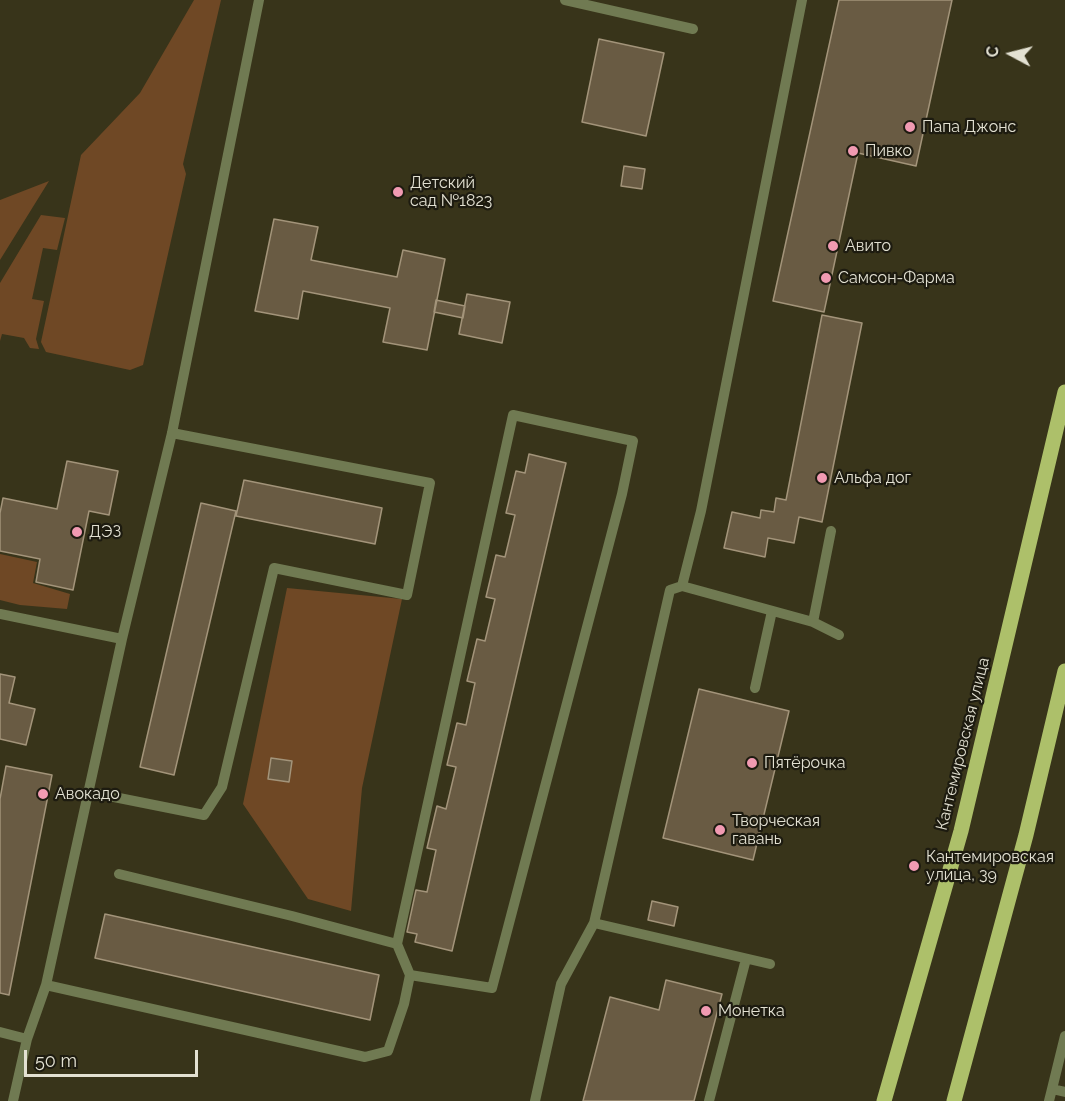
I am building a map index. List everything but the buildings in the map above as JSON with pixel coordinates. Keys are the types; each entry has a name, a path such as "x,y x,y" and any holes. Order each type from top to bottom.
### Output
{"main road":[{"name":"Кантемировская улица","path":"884,1101 961,831 1065,392"},
{"path":"954,1101 1026,836 1065,671"}],"lane":[{"path":"13,1101 27,1039 46,985 122,639 172,433 259,0"},
{"path":"565,0 693,29"},
{"path":"682,586 703,499 802,0"},
{"path":"46,985 365,1057 388,1051 404,1004 410,975 397,944 513,415 633,441 622,494 492,988 410,975"},
{"path":"89,792 204,815 222,787 274,568 407,594 430,483 172,433"},
{"path":"813,621 831,531"},
{"path":"535,1101 561,984 594,922 670,590 682,586 813,621 839,635"},
{"path":"755,688 772,610"},
{"path":"0,614 122,639"},
{"path":"119,874 397,944"},
{"path":"594,922 770,964"},
{"path":"709,1101 747,959"},
{"path":"0,1032 27,1039"},
{"path":"1049,1101 1065,1036"},
{"path":"1052,1089 1065,1092"}],"shaded area":[{"path":"194,0 221,0 183,164 186,174 143,365 130,370 46,352 41,342 81,155 140,93"},
{"path":"49,181 0,260 0,200"},
{"path":"41,215 65,218 57,250 43,248 32,299 44,301 36,339 39,349 30,348 24,338 2,334 0,341 0,283"},
{"path":"0,554 37,562 33,583 70,594 67,609 20,605 0,600"},
{"path":"287,588 402,599 362,788 351,911 308,899 243,804"}],"place":[{"name":"Папа Джонс","path":"910,127"},
{"name":"Пивко","path":"853,151"},
{"name":"Детский сад №1823","path":"398,192"},
{"name":"Авито","path":"833,246"},
{"name":"Самсон-Фарма","path":"826,278"},
{"name":"Альфа дог","path":"822,478"},
{"name":"ДЭЗ","path":"77,532"},
{"name":"Пятёрочка","path":"752,763"},
{"name":"Авокадо","path":"43,794"},
{"name":"Творческая гавань","path":"720,830"},
{"name":"Кантемировская улица, 39","path":"914,866"},
{"name":"Монетка","path":"706,1011"}]}
